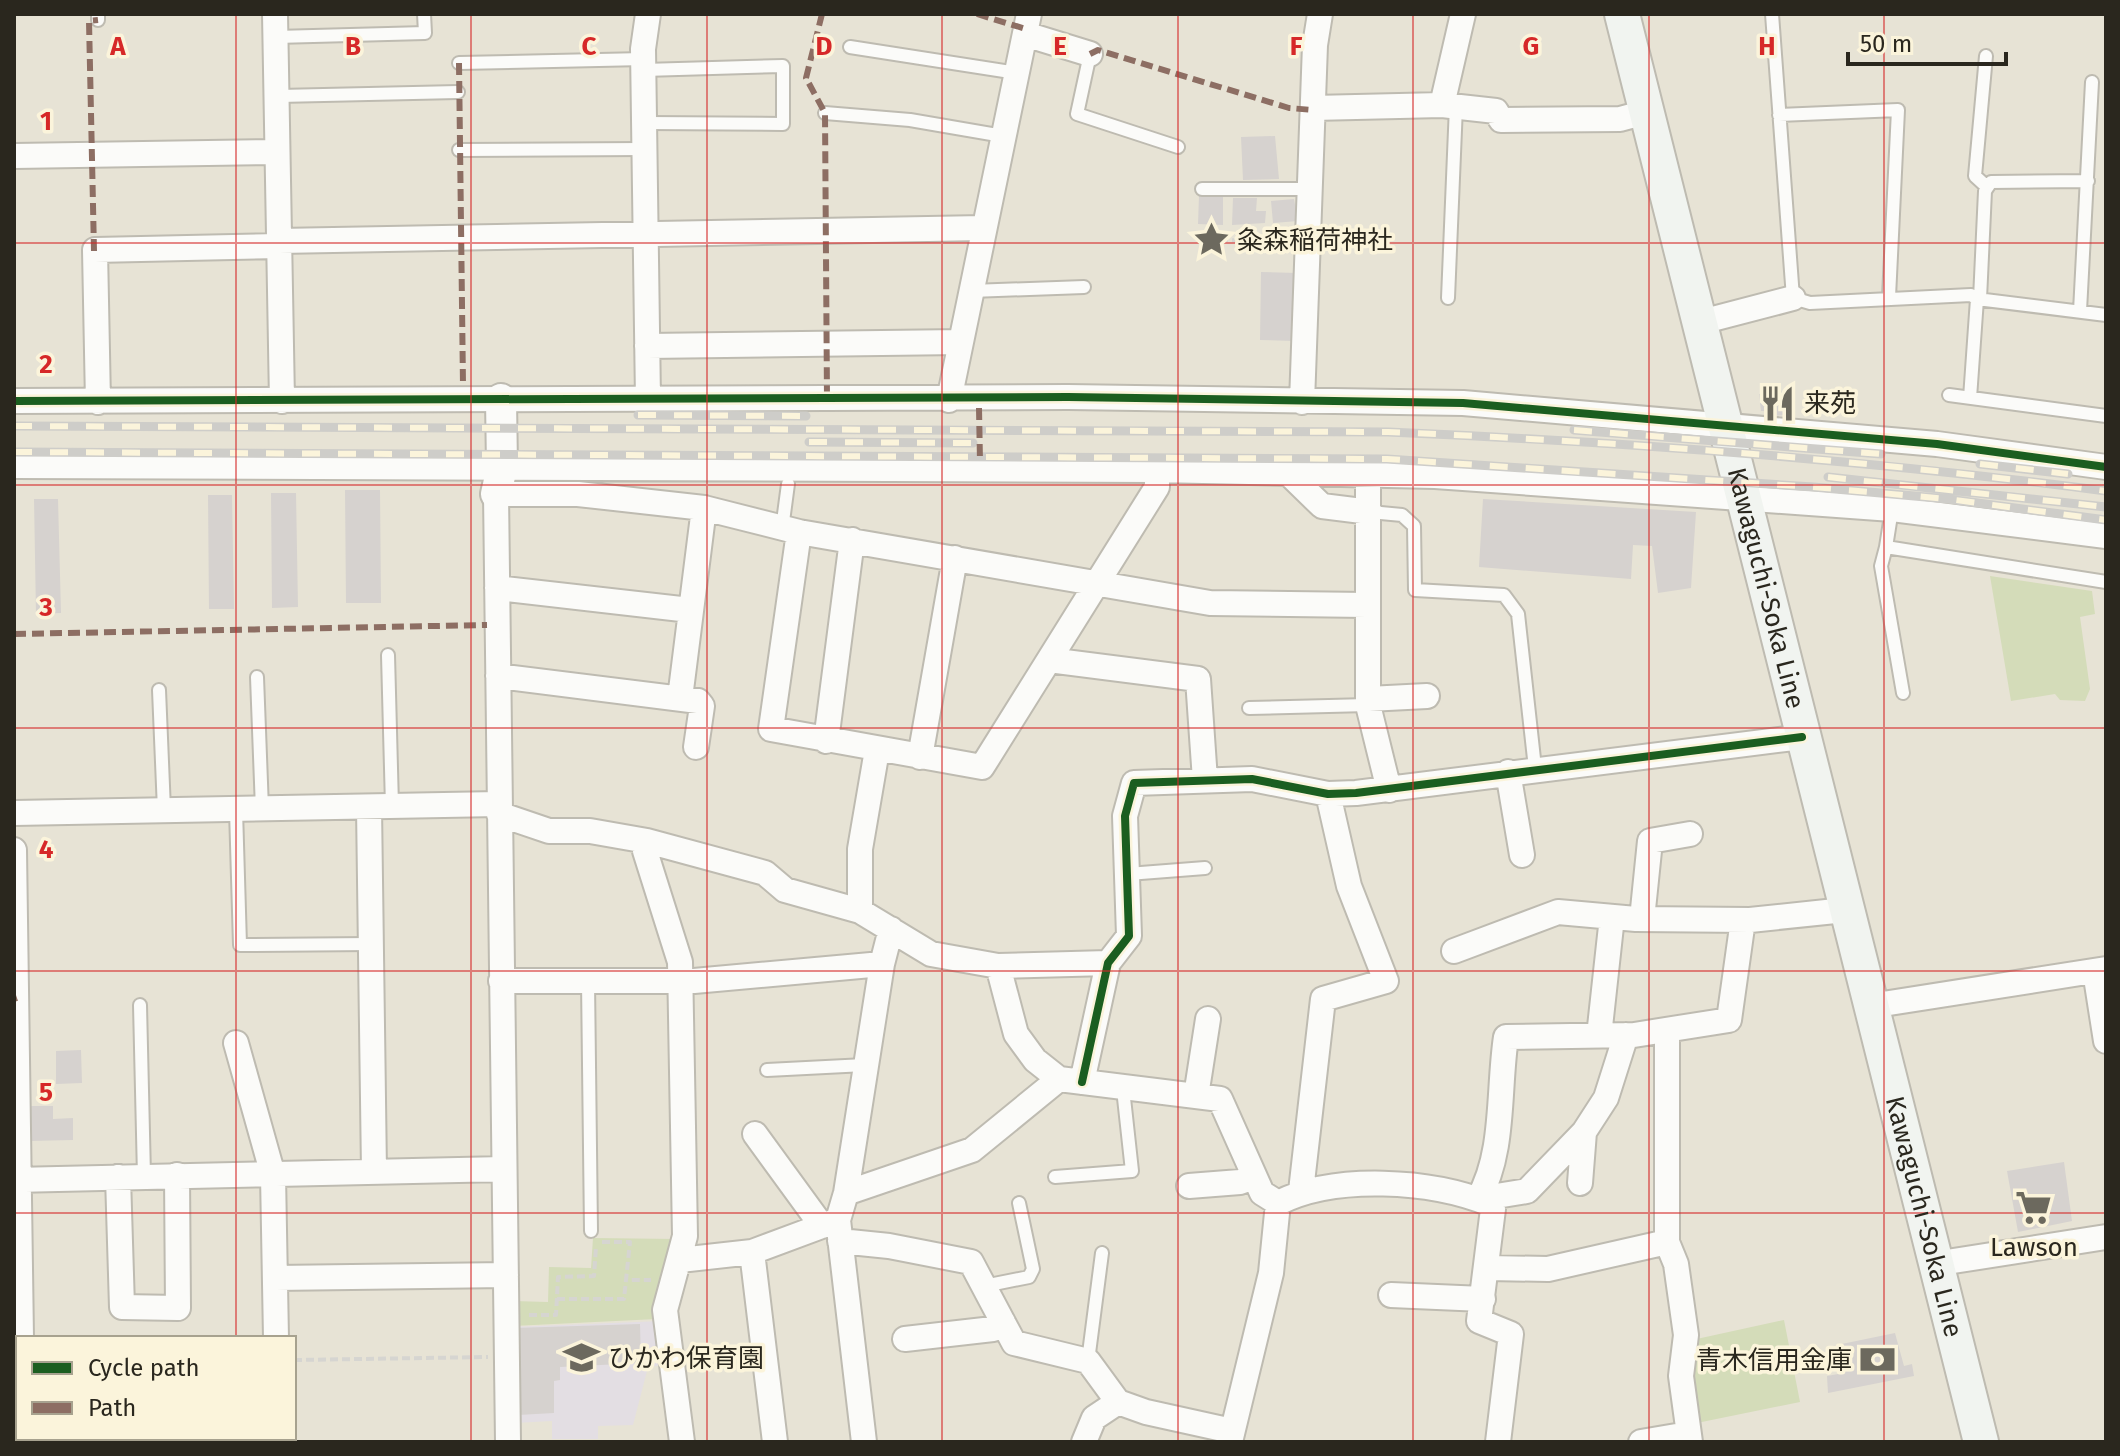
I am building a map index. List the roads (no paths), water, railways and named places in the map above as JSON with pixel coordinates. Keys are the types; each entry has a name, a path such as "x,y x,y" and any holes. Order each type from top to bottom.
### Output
{"main road":[{"name":"Kawaguchi-Soka Line","path":"1622,14 1981,1442"}],"street":[{"path":"648,14 644,64 648,400"},
{"path":"1302,402 1315,45 1320,14"},
{"path":"1449,106 1463,14"},
{"path":"949,400 1027,24 1090,54"},
{"path":"276,25 282,401"},
{"path":"1313,108 1449,106 1496,111 1501,120 1620,119 1646,112"},
{"path":"14,156 277,152"},
{"path":"98,402 95,250 647,232 983,228"},
{"path":"1701,322 1793,298"},
{"path":"647,346 961,342"},
{"path":"14,401 949,400 1068,397 1463,403 1937,444 2106,467"},
{"path":"501,399 497,588 508,1442"},
{"path":"14,466 499,481 1157,470 1287,472 1580,484 1892,509 2106,536"},
{"path":"791,530 771,729 982,767 1157,487 1157,470"},
{"path":"1287,472 1322,506 1370,512"},
{"path":"1368,475 1368,702 1389,790"},
{"path":"499,481 578,494 704,508 791,530 1210,603 1367,605"},
{"path":"680,698 704,508"},
{"path":"826,741 852,540"},
{"path":"920,757 955,558"},
{"path":"497,588 690,610"},
{"path":"1049,660 1198,679 1205,780"},
{"path":"498,676 698,701 702,706 696,747"},
{"path":"1368,702 1427,696"},
{"path":"846,1193 972,1150 1070,1080 1108,963 1129,936 1125,816 1134,783 1252,779 1328,794 1389,790 1535,768 1802,737"},
{"path":"860,911 860,849 877,750"},
{"path":"1508,772 1522,855"},
{"path":"1301,1191 1323,999 1386,981 1349,886 1328,794"},
{"path":"374,1172 371,944 380,806"},
{"path":"14,813 380,806 499,809 549,831 590,831 647,841 765,873 785,890 860,911 931,954 998,966 1108,963"},
{"path":"1642,919 1650,841 1690,834"},
{"path":"647,841 645,851 680,962 685,1236 665,1310 682,1442"},
{"path":"14,850 17,1299 21,1336"},
{"path":"1454,951 1558,912 1642,919 1743,920 1845,910"},
{"path":"1599,1036 1612,917"},
{"path":"1478,1199 1488,1182 1501,1101 1506,1037 1626,1035 1729,1020 1743,920"},
{"path":"864,1442 833,1229 846,1193 882,964 891,929"},
{"path":"501,981 680,981 882,964"},
{"path":"998,966 1016,1034 1035,1060 1070,1080 1220,1099 1262,1193 1278,1203"},
{"path":"1870,1006 2100,970 2106,1041"},
{"path":"1196,1096 1208,1019"},
{"path":"1641,1442 1689,1438 1681,1376 1686,1335 1676,1264 1667,1242 1667,1030"},
{"path":"1478,1199 1527,1191 1584,1132 1606,1098 1626,1035"},
{"path":"236,1043 273,1175 276,1336"},
{"path":"1580,1183 1584,1132"},
{"path":"755,1134 833,1229"},
{"path":"16,1180 504,1169"},
{"path":"118,1177 122,1307 178,1308 177,1175"},
{"path":"1189,1186 1240,1182 1254,1177"},
{"path":"1278,1203 1301,1191 1399,1183 1426,1185 1478,1199 1493,1209 1479,1321 1511,1334 1498,1442"},
{"path":"677,1270 833,1229 889,1246 971,1262 1014,1343 1088,1361 1118,1402 1231,1436 1271,1273 1278,1203"},
{"path":"1934,1264 2106,1237"},
{"path":"1488,1268 1548,1269 1667,1242"},
{"path":"752,1252 775,1442"},
{"path":"275,1278 506,1275"},
{"path":"1391,1295 1483,1299"},
{"path":"905,1339 993,1329 1003,1322"},
{"path":"1084,1442 1094,1418 1118,1402"}],"lane":[{"path":"276,25 425,33 424,14"},
{"path":"1772,14 1793,298 1810,303 1971,295 1978,299 2106,315"},
{"path":"850,47 1017,73"},
{"path":"1090,54 1077,114 1178,147"},
{"path":"1986,56 1975,176 1987,187"},
{"path":"459,63 783,66 783,124 646,123"},
{"path":"2080,311 2092,82"},
{"path":"279,96 458,92"},
{"path":"1448,298 1449,106"},
{"path":"1779,115 1898,110 1889,297"},
{"path":"825,113 910,120 1003,136"},
{"path":"459,150 645,149"},
{"path":"1970,398 1987,187 1991,182 2088,181"},
{"path":"1202,189 1310,189"},
{"path":"971,291 1084,287"},
{"path":"1949,395 2106,416"},
{"path":"788,484 791,530"},
{"path":"1892,509 1881,566 1903,693"},
{"path":"1370,512 1402,515 1414,526 1415,590 1504,595 1518,614 1535,768"},
{"path":"1886,547 2106,582"},
{"path":"380,806 388,655"},
{"path":"257,677 262,809"},
{"path":"159,690 164,810"},
{"path":"1249,708 1368,702"},
{"path":"236,810 240,945 371,944"},
{"path":"1128,874 1205,868"},
{"path":"588,981 591,1231"},
{"path":"140,1005 144,1176"},
{"path":"767,1070 865,1065"},
{"path":"1055,1177 1132,1171 1123,1089"},
{"path":"984,1286 1029,1277 1033,1269 1019,1203"},
{"path":"1088,1361 1102,1253"}],"railway":[{"path":"638,415 806,416"},
{"path":"14,426 1388,432 1748,454 1927,470 2106,491"},
{"path":"1574,430 1881,454"},
{"path":"809,442 973,443"},
{"path":"14,452 1387,459 1813,487 1948,499 2106,520"},
{"path":"1980,464 2068,474"},
{"path":"1828,477 2106,507"}],"place":[{"name":"粂森稲荷神社","path":"1211,240"},
{"name":"来苑","path":"1778,403"},
{"name":"Lawson","path":"2034,1208"},
{"name":"ひかわ保育園","path":"582,1358"},
{"name":"青木信用金庫","path":"1878,1360"}]}
